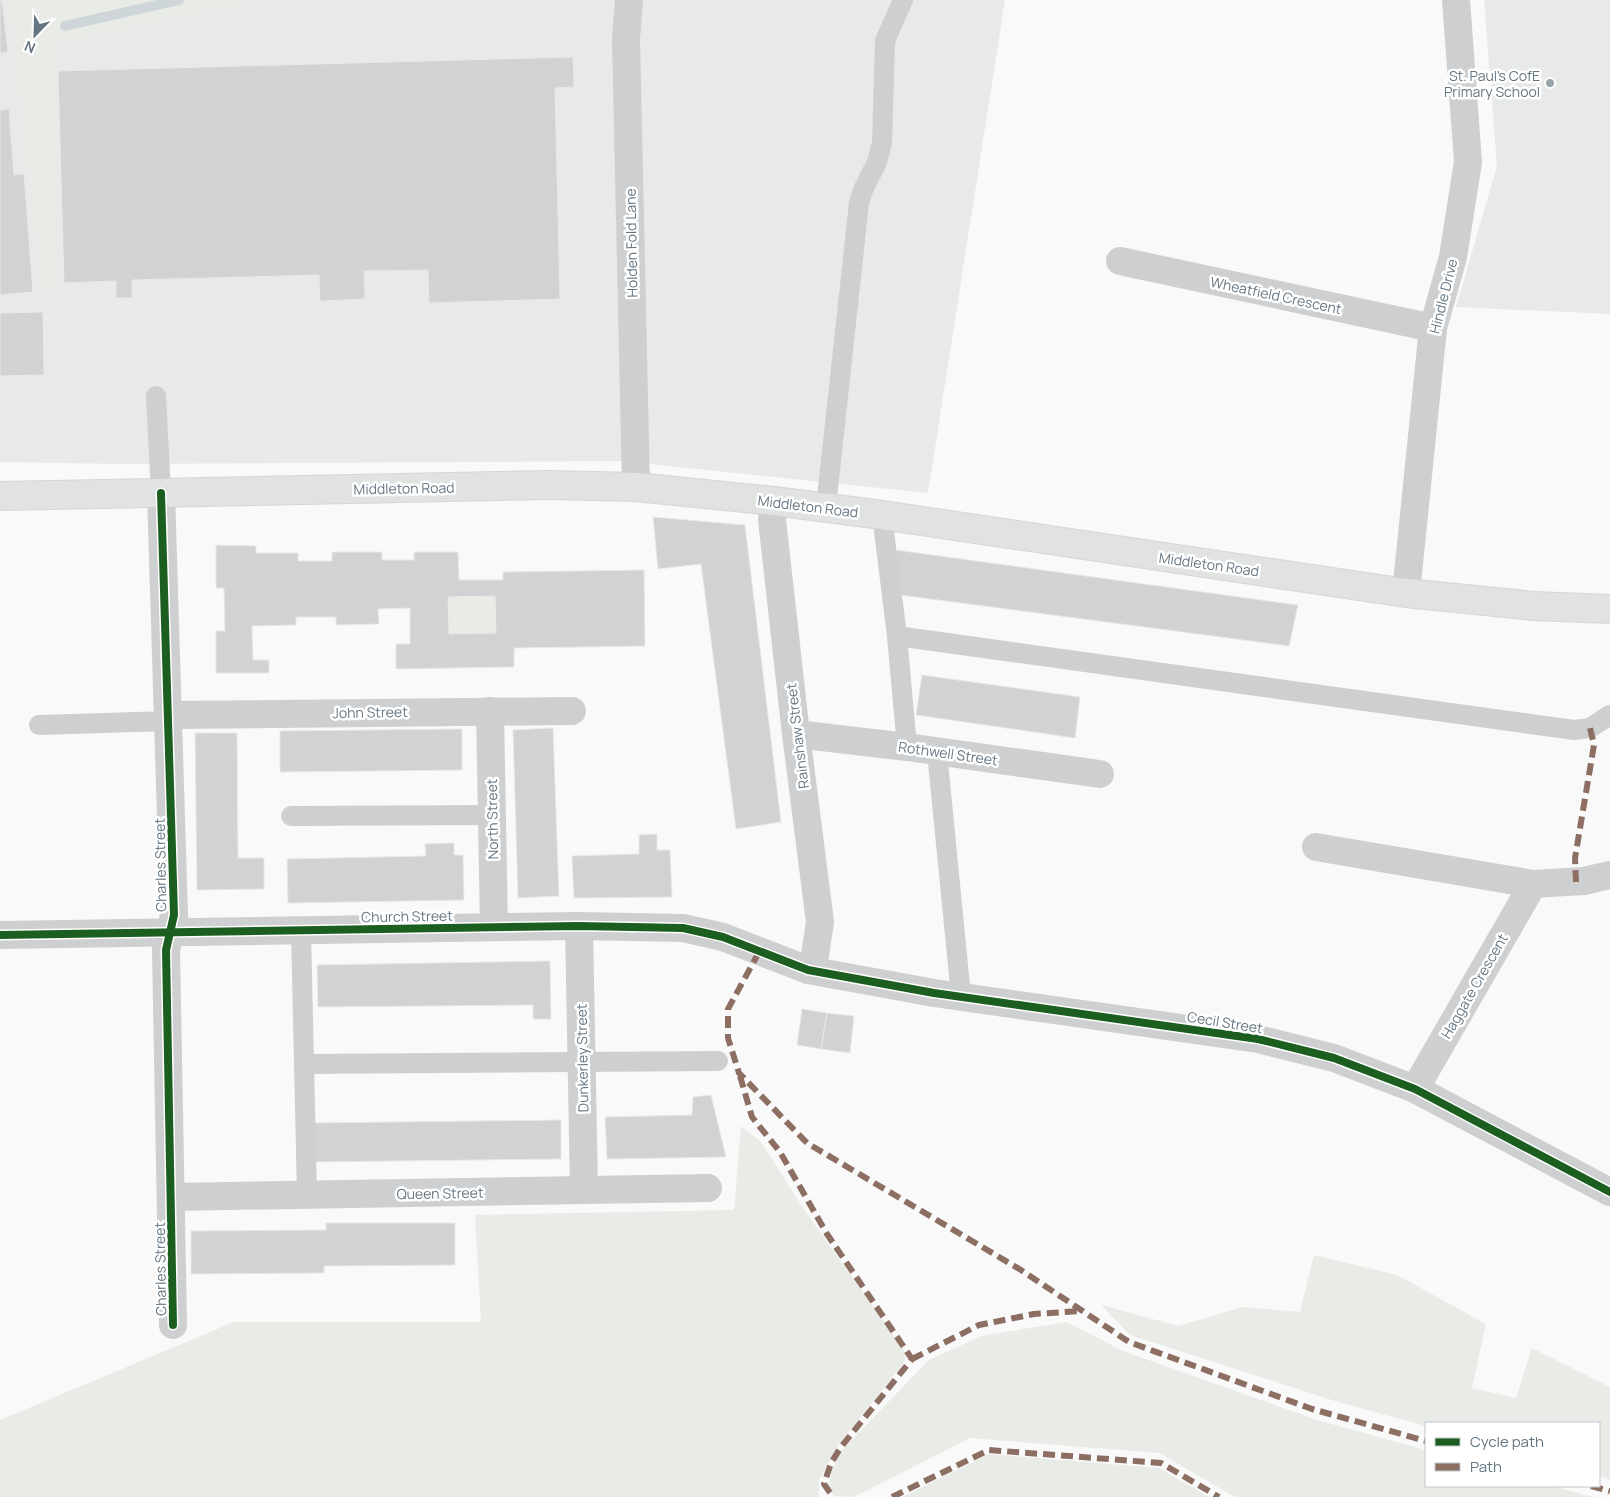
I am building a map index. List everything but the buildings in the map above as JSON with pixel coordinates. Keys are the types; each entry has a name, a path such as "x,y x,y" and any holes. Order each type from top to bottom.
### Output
{"main road":[{"name":"Middleton Road","path":"0,496 550,485 636,487 826,507 1406,593 1534,606 1610,609"}],"street":[{"name":"Holden Fold Lane","path":"629,0 626,39 636,487"},
{"name":"Hindle Drive","path":"1406,593 1432,328 1453,257 1468,162 1456,0"},
{"name":"Wheatfield Crescent","path":"1120,261 1432,328"},
{"name":"Charles Street","path":"161,493 174,915 166,950 174,1325"},
{"name":"Rainshaw Street","path":"774,501 772,520 796,734 820,922 815,955 808,970"},
{"name":"North Street","path":"490,711 494,927"},
{"name":"John Street","path":"168,718 572,711"},
{"name":"Rothwell Street","path":"796,734 1100,774"},
{"path":"1316,847 1533,884 1584,881 1610,875"},
{"name":"Haggate Crescent","path":"1415,1089 1533,884"},
{"name":"Church Street","path":"0,935 579,926 683,928 723,937 808,970"},
{"name":"Dunkerley Street","path":"579,926 584,1190"},
{"name":"Cecil Street","path":"808,970 934,993 1258,1039 1334,1058 1415,1089 1610,1192"},
{"name":"Queen Street","path":"172,1197 708,1188"}],"lane":[{"path":"826,507 859,203 863,190 877,162 882,143 885,41 903,0"},
{"path":"156,396 161,493"},
{"path":"882,515 898,636 906,747"},
{"path":"898,636 1574,730 1590,728 1610,715"},
{"path":"39,725 168,718"},
{"path":"937,752 961,996"},
{"path":"291,816 492,815"},
{"path":"301,931 307,1195"},
{"path":"304,1064 718,1061"}],"shaded area":[{"path":"0,0 1005,0 928,493 620,461 119,464 0,462"},
{"path":"8,0 258,0 54,45 55,292 42,292"},
{"name":"St. Paul's CofE Primary School","path":"1484,0 1610,0 1610,314 1456,307 1497,166"},
{"path":"495,596 496,633 449,634 448,597"},
{"path":"741,1126 761,1142 807,1214 906,1355 903,1364 839,1444 819,1480 819,1497 0,1497 0,1420 234,1322 481,1322 475,1215 734,1210"},
{"path":"1314,1255 1397,1275 1486,1324 1472,1388 1516,1398 1532,1348 1610,1387 1610,1480 1600,1476 1600,1422 1425,1422 1425,1426 1335,1401 1130,1335 1101,1305 1178,1326 1243,1307 1300,1312"},
{"path":"1067,1322 1123,1351 1317,1420 1425,1450 1425,1487 1557,1487 1593,1497 1235,1497 1159,1453 970,1438 854,1497 834,1496 829,1484 831,1472 840,1452 929,1360 981,1336"},
{"path":"989,1454 1159,1468 1209,1497 902,1497"}],"waterway":[{"path":"65,26 179,0"}],"marked path":[{"path":"1576,882 1575,858 1594,745 1590,728"},
{"path":"759,952 728,1009 728,1038 739,1073 807,1143 1021,1270 1129,1342 1312,1409 1425,1441"},
{"path":"740,1076 752,1117 780,1152 827,1234 912,1359 841,1447 831,1463 824,1484 833,1497"},
{"path":"912,1359 979,1325 1034,1314 1082,1311"},
{"path":"892,1497 989,1450 1161,1463 1219,1497"},
{"path":"1595,1487 1610,1491"}],"cycle path":[{"path":"161,493 174,915 166,950 173,1325"},
{"path":"0,935 579,926 683,928 723,937 808,970 934,993 1258,1039 1334,1058 1415,1089 1610,1192"}],"place":[{"name":"St. Paul's CofE Primary School","path":"1550,83"}]}
